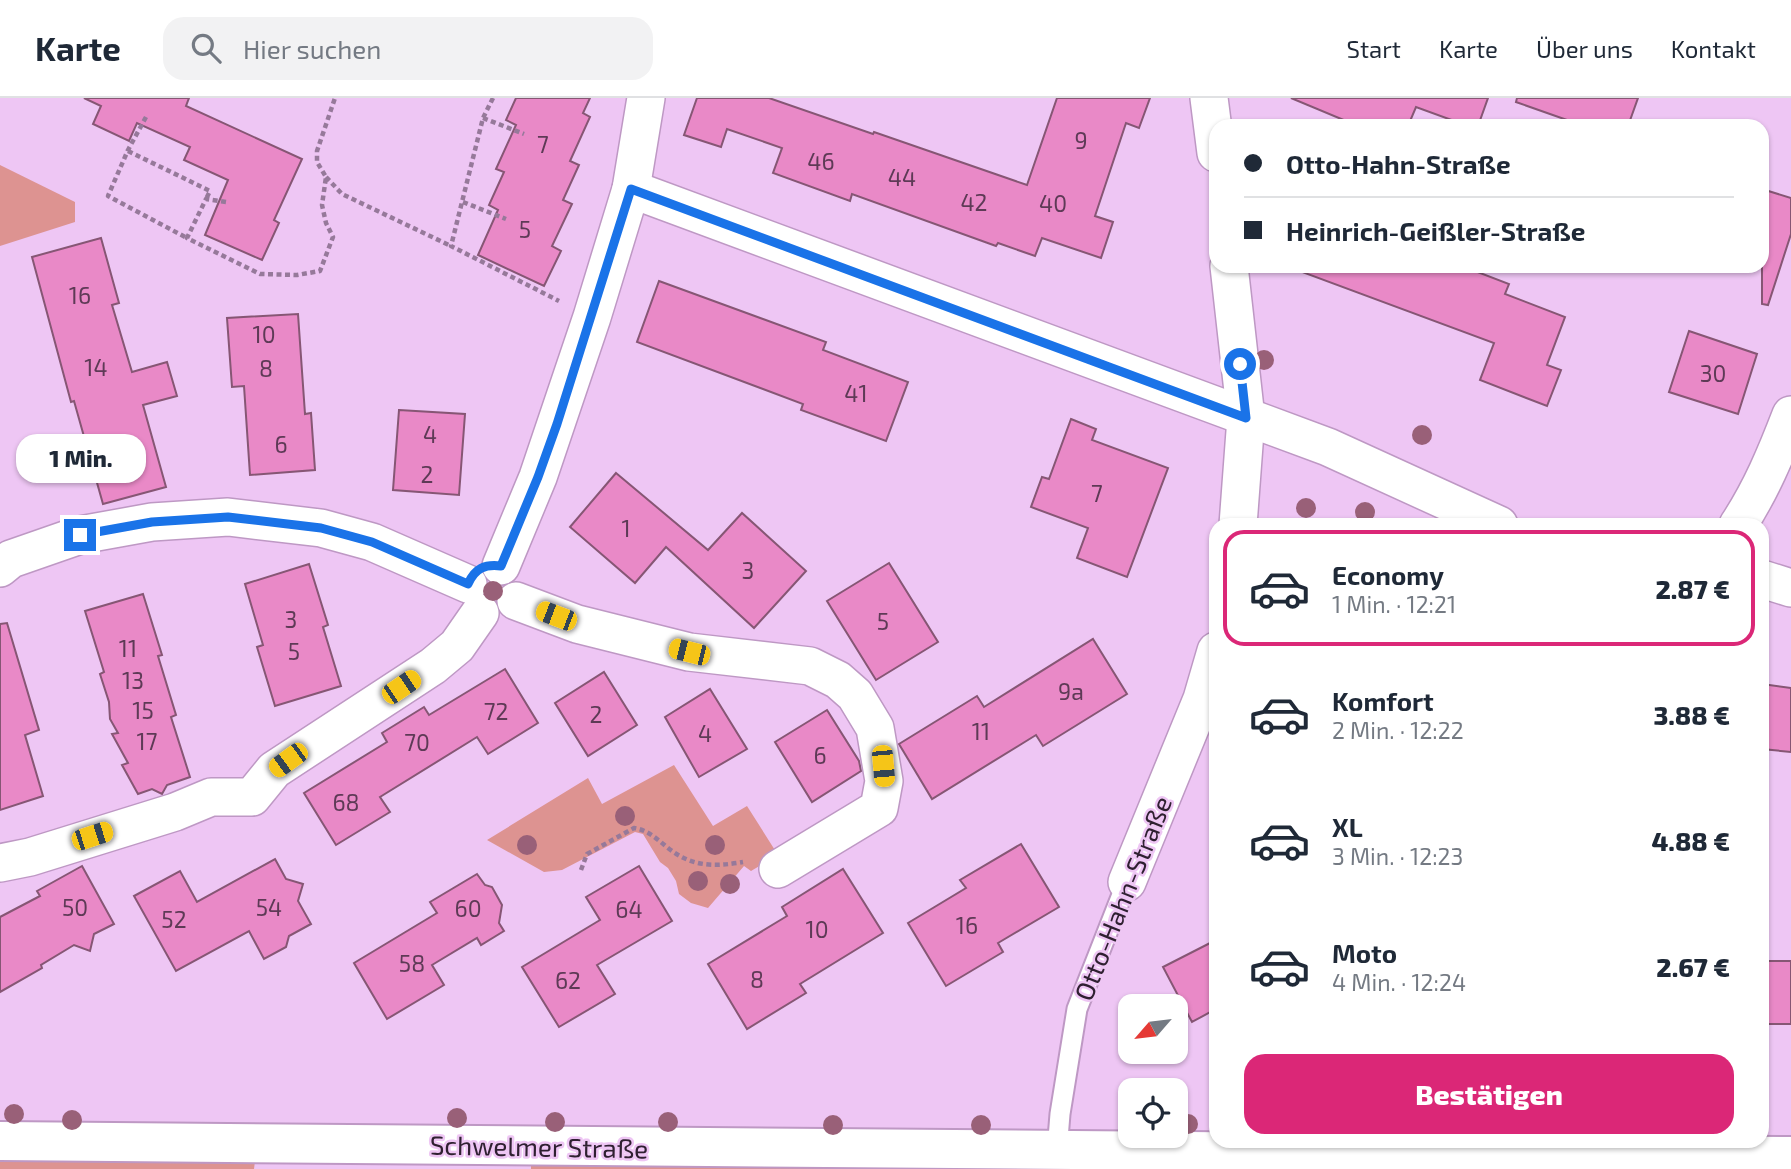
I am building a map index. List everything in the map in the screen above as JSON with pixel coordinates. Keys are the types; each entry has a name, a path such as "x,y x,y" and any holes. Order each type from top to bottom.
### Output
{"main road":[{"name":"Schwelmer Straße","path":"0,1140 1791,1156"}],"street":[{"path":"501,566 538,477 592,317 631,189 646,98"},
{"path":"1209,98 1212,119"},
{"path":"631,189 1328,447 1484,518"},
{"path":"1230,273 1246,418 1239,518"},
{"path":"1742,518 1773,463 1791,415"},
{"path":"0,568 11,559 80,535 152,522 228,517 321,528 372,542 474,598 488,615 505,613 516,601 517,584 509,570 501,566 485,566 477,570 474,598 457,646 433,666 281,765 252,797 211,797 175,812 30,857 0,863"},
{"path":"1769,581 1791,588"},
{"path":"516,601 577,624 689,652 810,666 838,680 855,695 875,728 884,781 879,808 762,865"},
{"name":"Otto-Hahn-Straße","path":"1127,882 1202,699 1209,675"}],"lane":[{"name":"Otto-Hahn-Straße","path":"1058,1151 1060,1114 1077,1009 1127,882"}],"path":[{"path":"335,98 317,150 317,162 326,177 342,194 592,317"},
{"path":"450,246 483,118 493,98"},
{"path":"146,117 128,150 108,197 260,274 297,275 320,271 333,237 322,205 326,177"},
{"path":"483,118 524,134"},
{"path":"128,150 210,191 187,238"},
{"path":"206,199 226,202"},
{"path":"463,202 506,219"},
{"path":"581,870 587,855 634,828 651,834 674,853 695,864 762,865"}],"shaded area":[{"path":"0,165 75,202 75,222 0,246"},
{"path":"674,765 713,826 747,806 778,855 751,871 744,866 708,908 691,903 679,894 676,881 668,868 660,862 643,834 635,832 562,870 544,872 487,840 588,778 602,804"},
{"path":"0,1156 255,1161 254,1169 0,1169"},
{"path":"531,1163 953,1169 531,1169"}],"building":[{"path":"84,98 189,98 186,106 302,159 274,220 279,223 262,260 205,235 228,180 184,160 190,147 137,123 129,141 93,124 101,106"},
{"path":"516,98 590,98 583,113 590,117 570,161 579,165 563,200 572,204 552,246 561,251 544,286 478,255 498,210 489,205 504,172 496,169 516,125 506,120"},
{"path":"697,98 769,98 1027,185 1057,98 1150,98 1139,128 1126,123 1095,216 1113,222 1101,258 1042,238 1035,256 998,243 996,246 852,194 850,201 773,173 782,148 727,129 721,147 684,135"},
{"path":"1291,98 1488,98 1480,119 1449,119 1416,107 1411,119 1341,119"},
{"path":"1517,98 1638,98 1630,119 1564,119 1516,102"},
{"path":"1769,191 1791,198 1791,234 1768,305 1762,304 1762,273 1769,273"},
{"path":"101,238 119,303 112,305 132,372 167,362 177,396 143,405 166,487 103,504 74,401 71,402 32,257"},
{"path":"1305,273 1480,273 1509,284 1505,294 1565,317 1547,365 1561,370 1547,406 1480,380 1494,343"},
{"path":"659,281 826,342 823,350 908,382 886,441 801,410 803,404 637,342"},
{"path":"298,314 305,414 311,413 315,470 250,475 244,386 232,387 227,318"},
{"path":"1689,331 1757,354 1738,414 1669,392"},
{"path":"399,410 465,414 459,495 393,490"},
{"path":"1071,419 1096,429 1092,440 1168,468 1127,577 1077,558 1088,528 1031,507 1042,477 1049,479"},
{"path":"616,473 708,550 742,513 806,571 754,628 666,547 635,583 570,527"},
{"path":"889,563 938,642 876,680 827,601"},
{"path":"309,564 328,625 323,627 341,686 275,706 257,647 263,645 245,584"},
{"path":"143,594 162,655 158,656 176,715 171,717 190,777 167,785 162,794 152,789 138,794 122,765 128,763 112,734 118,733 110,719 109,702 100,674 104,672 85,611"},
{"path":"7,623 39,730 25,735 43,796 0,810 0,624"},
{"path":"1093,639 1127,694 1043,746 1036,735 932,799 899,744 977,696 984,707"},
{"path":"505,669 538,723 488,754 477,737 380,797 390,812 336,845 304,793 387,742 382,733 424,707 429,715"},
{"path":"604,672 637,725 588,756 555,703"},
{"path":"1769,685 1791,688 1791,752 1769,750"},
{"path":"710,689 747,749 699,777 665,717"},
{"path":"827,710 859,761 861,771 812,802 775,742"},
{"path":"1021,844 1059,907 998,943 1003,952 946,986 908,923 966,888 960,880"},
{"path":"275,859 286,879 303,884 298,901 311,924 289,936 286,947 264,959 249,931 176,971 134,896 180,871 197,902"},
{"path":"82,866 114,924 94,934 90,951 74,945 41,965 42,968 0,992 0,917 40,896 37,891"},
{"path":"639,866 672,921 597,965 615,994 559,1027 522,967 600,920 586,897"},
{"path":"843,869 883,933 800,984 806,993 747,1029 708,964 787,916 782,907"},
{"path":"477,874 485,885 492,887 502,905 499,923 504,931 481,945 477,938 432,965 444,985 387,1019 354,963 437,913 430,902"},
{"path":"1209,944 1209,1013 1192,1022 1188,1014 1188,994 1177,994 1163,967"},
{"path":"1769,961 1791,961 1791,1024 1769,1024"}],"route":[{"path":"80,535 152,522 228,517 321,528 372,542 468,584 477,570 485,566 501,566 557,424 631,189 1246,418 1240,364"}]}
